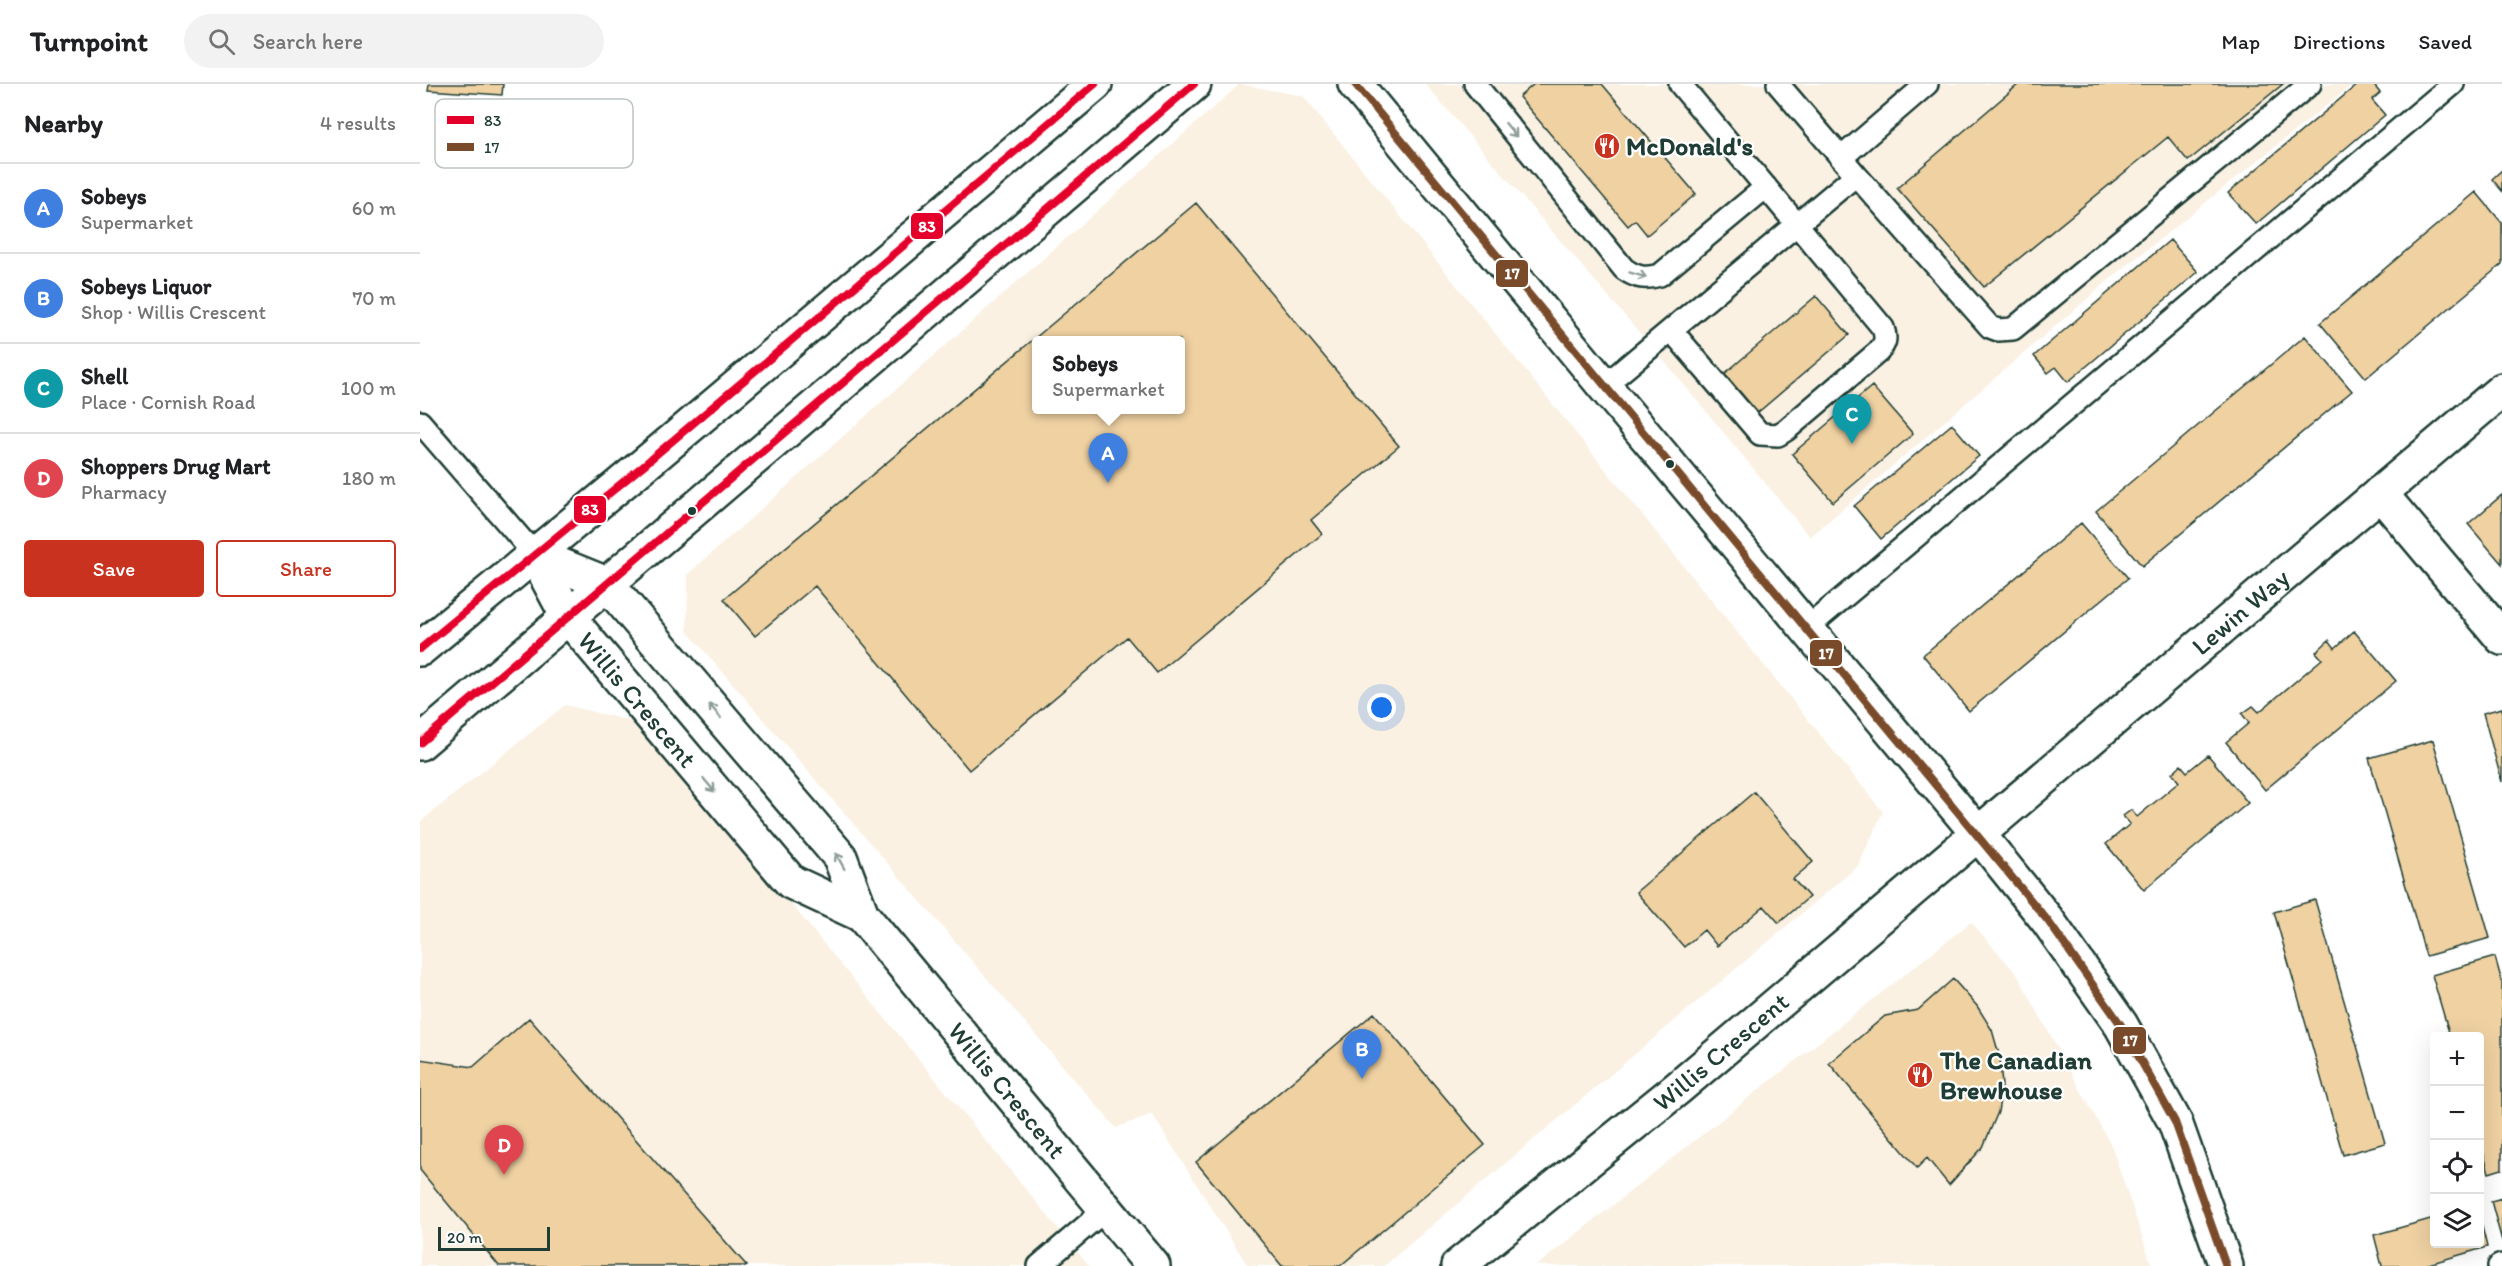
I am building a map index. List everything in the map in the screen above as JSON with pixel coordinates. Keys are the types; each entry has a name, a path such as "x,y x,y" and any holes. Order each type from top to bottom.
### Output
{"street":[{"path":"420,649 1095,84"},
{"path":"420,742 1194,84"},
{"path":"1355,84 2048,921 2121,1025 2175,1122 2226,1266"},
{"name":"Lewin Way","path":"1979,835 2502,390"},
{"path":"2380,493 2502,638"},
{"name":"Willis Crescent","path":"535,555 607,584 840,857 862,915 1153,1266"},
{"name":"Willis Crescent","path":"535,555 568,617 791,882 862,915"},
{"name":"Willis Crescent","path":"1458,1266 1654,1108 1979,835"}],"lane":[{"path":"1475,84 1624,269 1634,276 1646,279 1660,275 1766,187"},
{"path":"1672,331 1760,434 1778,435 1878,352 1885,345 1886,335 1883,328 1680,84"},
{"path":"1778,84 1990,327 1998,330 2013,329 2310,84"},
{"path":"1841,158 1927,84"},
{"path":"1806,629 2453,84"},
{"path":"1604,386 1856,175"},
{"path":"420,422 535,555"},
{"path":"1039,1266 1106,1209"}],"shaded area":[{"path":"1240,84 1303,96 1883,812 1858,866 1384,1266 1248,1266 1152,1114 1116,1128 687,631 688,574"},
{"path":"1425,84 2353,84 2108,281 1810,537 1675,374"},
{"path":"565,705 643,724 1089,1266 420,1266 420,822"},
{"path":"1971,922 2017,974 2112,1147 2152,1266 1536,1266"}],"building":[{"path":"429,84 503,84 502,95 428,90"},
{"name":"McDonald's","path":"1534,84 1602,84 1696,194 1647,235 1635,220 1628,226 1519,97"},
{"path":"2019,84 2283,84 2188,161 2168,137 1984,287 1897,188"},
{"path":"2358,84 2373,84 2380,93 2372,100 2385,115 2256,224 2228,193"},
{"path":"2502,170 2502,191 2492,179"},
{"path":"2476,192 2502,223 2502,264 2366,378 2320,323"},
{"path":"1196,203 1399,446 1311,520 1322,534 1157,673 1127,637 969,770 815,586 755,636 724,599 1032,341 1032,414 1185,414 1185,336 1037,336"},
{"path":"2170,240 2198,272 2068,382 2056,367 2048,373 2034,356"},
{"path":"1816,296 1849,335 1756,414 1723,375"},
{"path":"2305,336 2352,391 2142,566 2096,511"},
{"path":"1872,386 1913,434 1833,502 1792,454"},
{"path":"1952,424 1979,456 1881,539 1854,506"},
{"path":"2502,495 2502,564 2468,524"},
{"path":"2081,523 2128,578 1969,711 1923,655"},
{"path":"2354,631 2396,681 2265,790 2226,742 2249,723 2242,714 2253,706 2259,712 2322,659 2316,652 2329,640 2335,648"},
{"path":"2502,708 2502,782 2483,713"},
{"path":"2433,740 2490,938 2426,956 2369,758"},
{"path":"2208,755 2248,803 2144,890 2106,844 2130,824 2123,816 2131,810 2137,817 2179,782 2172,773 2181,765 2187,772"},
{"path":"1754,792 1813,862 1793,879 1809,897 1779,923 1764,906 1717,946 1704,930 1684,947 1636,892"},
{"path":"2315,900 2385,1143 2343,1155 2274,912"},
{"path":"2495,957 2502,982 2502,1169 2489,1173 2484,1155 2484,1032 2449,1032 2432,975"},
{"name":"The Canadian Brewhouse","path":"1953,979 1977,1006 1992,1030 2000,1058 2002,1087 1998,1112 1983,1147 1949,1185 1927,1158 1917,1168 1829,1063 1885,1016 1918,1010"},
{"path":"1374,1013 1485,1145 1340,1266 1282,1266 1196,1162"},
{"path":"529,1018 747,1266 499,1266 420,1170 420,1059 473,1067"},
{"path":"2502,1198 2502,1241 2491,1201"},
{"path":"2430,1219 2430,1248 2484,1248 2422,1266 2382,1266 2374,1235"}],"transit line":[{"name":"83","path":"420,649 645,464 1095,84"},
{"name":"83","path":"420,743 1194,84"},
{"name":"17","path":"1355,84 2048,921 2121,1025 2175,1122 2226,1266"}],"place":[{"name":"McDonald's","path":"1607,146"},
{"name":"Shell","path":"1852,444"},
{"name":"Sobeys","path":"1108,483"},
{"name":"The Canadian Brewhouse","path":"1920,1075"},
{"name":"Sobeys Liquor","path":"1362,1079"},
{"name":"Shoppers Drug Mart","path":"504,1175"}]}
